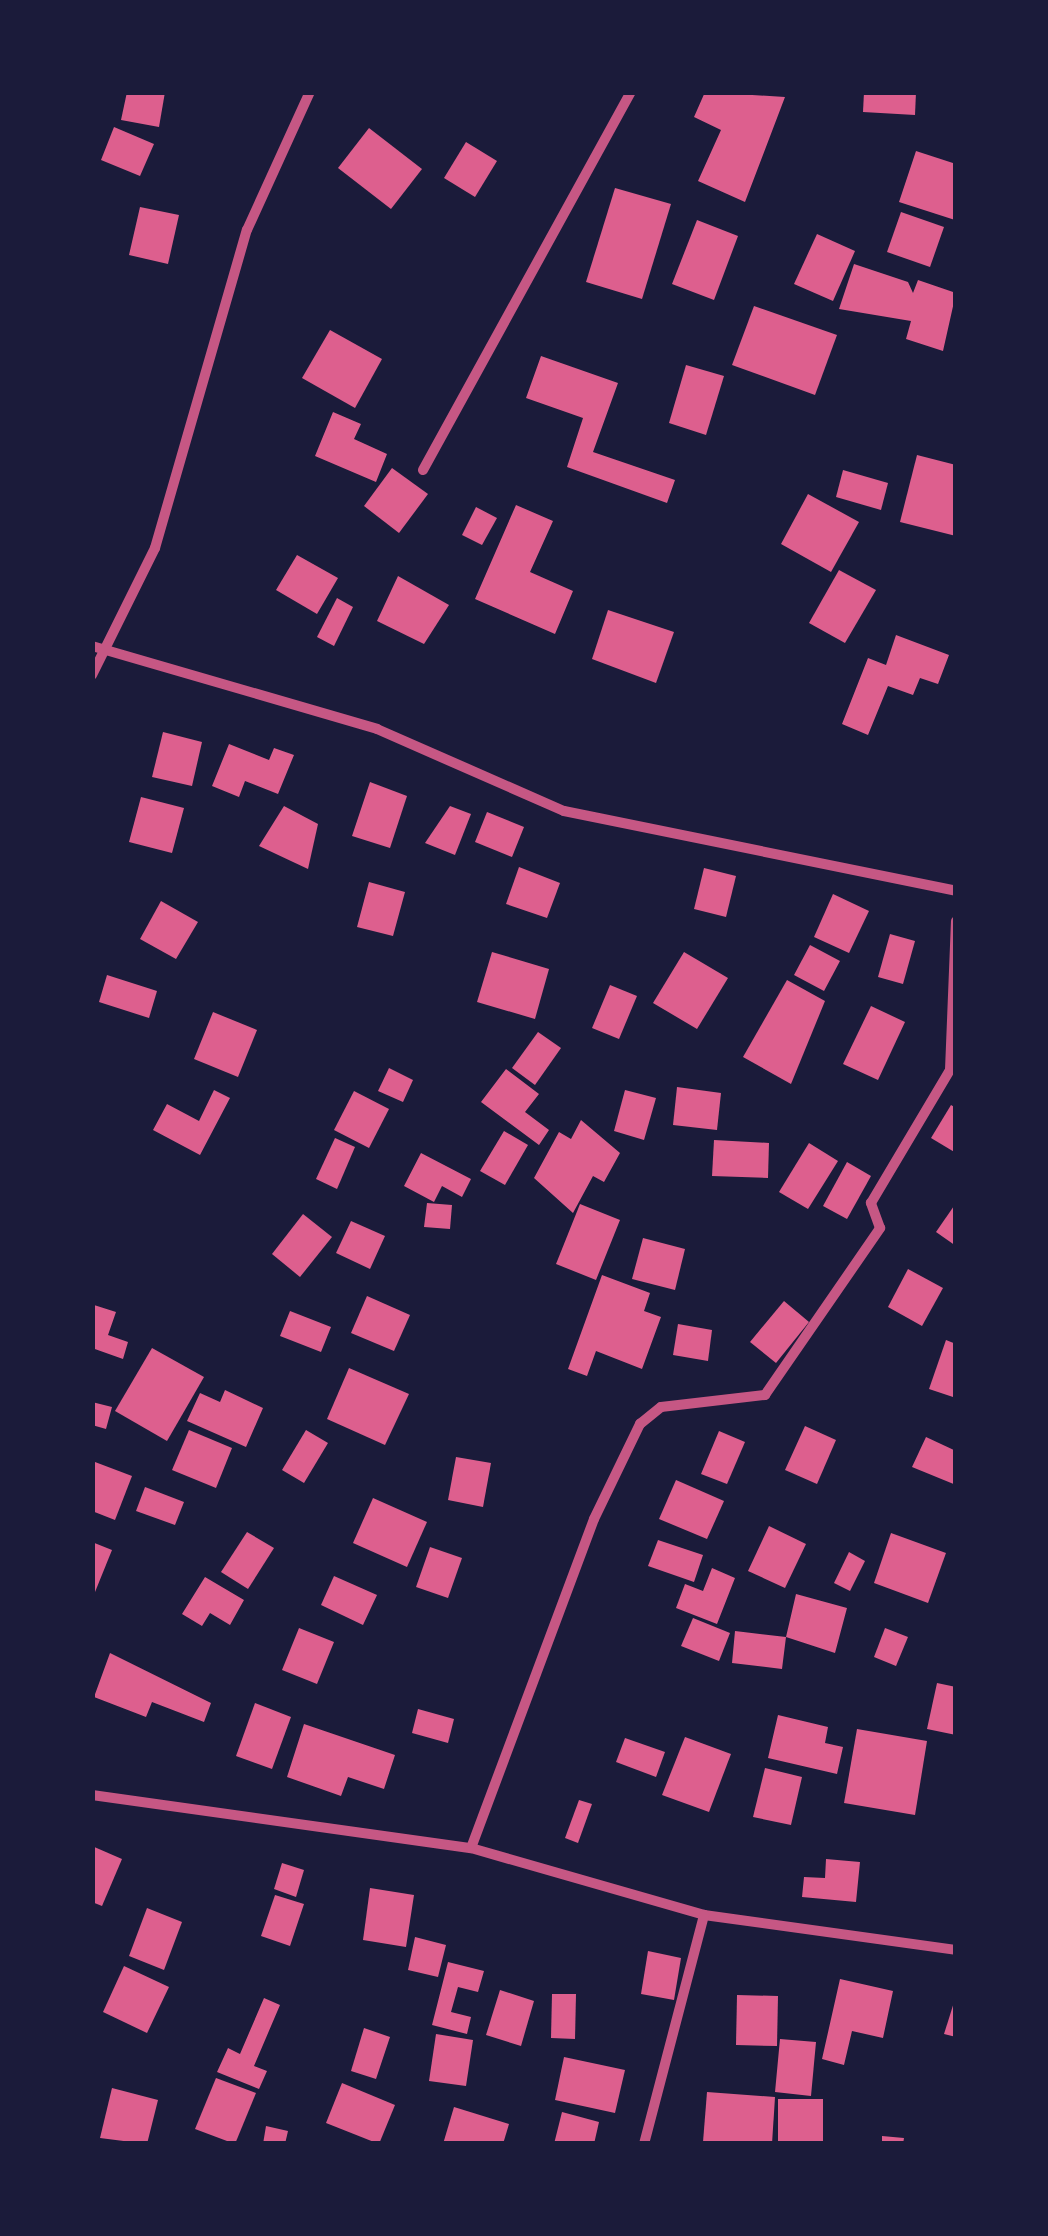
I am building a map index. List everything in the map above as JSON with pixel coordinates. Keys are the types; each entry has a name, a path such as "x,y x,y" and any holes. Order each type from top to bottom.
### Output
{"street":[{"path":"92,676 155,548 248,230 310,92"},
{"path":"423,470 631,92"},
{"path":"92,649 108,650 377,729 564,811 956,891"},
{"path":"472,1848 600,1505 640,1424 661,1407 765,1395 880,1228 871,1204 950,1070 956,921"},
{"path":"92,1795 472,1848 704,1915 956,1950"},
{"path":"644,2144 704,1915"}],"building":[{"path":"127,92 165,92 159,127 121,120"},
{"path":"705,92 785,97 745,202 698,181 721,130 694,117"},
{"path":"864,92 916,92 915,115 863,112"},
{"path":"114,127 154,144 140,176 101,160"},
{"path":"369,128 422,169 391,209 338,168"},
{"path":"466,142 497,161 475,197 444,178"},
{"path":"916,151 956,164 955,220 899,202"},
{"path":"615,188 671,204 642,299 586,282"},
{"path":"140,207 179,215 168,264 129,255"},
{"path":"901,212 944,227 930,267 887,252"},
{"path":"697,220 738,236 714,300 672,284"},
{"path":"817,234 855,251 833,301 794,284"},
{"path":"854,264 908,282 913,293 918,280 956,293 943,351 906,339 911,321 839,309"},
{"path":"754,306 837,335 815,395 732,365"},
{"path":"330,330 382,359 355,408 302,378"},
{"path":"541,356 618,383 593,452 675,480 667,503 567,467 583,418 526,398"},
{"path":"686,365 724,376 706,435 669,423"},
{"path":"333,412 361,424 354,439 387,454 376,482 315,456"},
{"path":"917,455 956,465 956,536 900,522"},
{"path":"392,468 428,494 399,533 364,506"},
{"path":"843,470 888,483 881,510 836,497"},
{"path":"808,494 859,522 831,572 781,544"},
{"path":"516,505 553,521 530,572 573,591 555,634 475,599"},
{"path":"476,507 497,518 482,545 462,535"},
{"path":"297,555 338,578 317,614 276,590"},
{"path":"839,570 876,590 845,643 809,623"},
{"path":"398,576 449,605 424,644 377,621"},
{"path":"337,598 353,607 334,646 317,637"},
{"path":"608,610 674,632 656,683 592,659"},
{"path":"896,635 949,655 938,684 920,678 913,695 888,686 868,735 842,724 868,658 886,665"},
{"path":"163,732 202,742 192,786 152,777"},
{"path":"229,744 269,760 274,748 294,755 278,794 245,781 239,797 212,786"},
{"path":"370,782 407,796 390,848 352,836"},
{"path":"141,797 184,808 172,853 129,842"},
{"path":"284,806 318,824 308,869 259,846"},
{"path":"450,806 471,814 455,855 425,843"},
{"path":"487,812 524,827 512,857 475,842"},
{"path":"519,867 560,883 547,918 506,904"},
{"path":"704,868 736,876 726,917 694,909"},
{"path":"369,882 405,892 393,936 357,927"},
{"path":"833,894 869,911 849,953 814,937"},
{"path":"161,901 198,922 176,959 140,939"},
{"path":"890,934 915,941 903,984 878,977"},
{"path":"810,945 840,961 824,991 794,975"},
{"path":"492,952 549,969 535,1019 477,1002"},
{"path":"684,952 728,978 697,1029 653,1003"},
{"path":"107,975 157,991 149,1018 99,1002"},
{"path":"787,980 825,1001 791,1084 743,1057"},
{"path":"610,985 637,996 619,1039 592,1028"},
{"path":"871,1006 905,1022 878,1080 843,1064"},
{"path":"213,1012 257,1030 238,1077 194,1059"},
{"path":"538,1032 561,1048 535,1085 512,1068"},
{"path":"389,1068 413,1080 403,1102 378,1091"},
{"path":"506,1069 539,1094 525,1112 549,1130 539,1145 481,1102"},
{"path":"677,1087 721,1093 717,1130 673,1125"},
{"path":"214,1090 230,1098 200,1155 153,1130 167,1104 199,1121"},
{"path":"625,1090 656,1098 644,1140 614,1131"},
{"path":"354,1091 389,1109 369,1148 334,1130"},
{"path":"951,1105 956,1108 956,1153 931,1138"},
{"path":"581,1120 620,1153 604,1182 593,1176 573,1213 534,1178 559,1132 571,1139"},
{"path":"504,1131 528,1145 505,1185 480,1171"},
{"path":"335,1138 355,1147 337,1189 316,1179"},
{"path":"714,1140 769,1143 768,1178 712,1176"},
{"path":"809,1143 838,1161 808,1209 779,1192"},
{"path":"421,1153 471,1179 462,1197 442,1186 434,1202 404,1186"},
{"path":"847,1162 871,1176 847,1219 823,1206"},
{"path":"427,1203 452,1205 450,1229 424,1227"},
{"path":"956,1203 956,1246 936,1232"},
{"path":"580,1204 620,1220 596,1280 556,1264"},
{"path":"303,1214 332,1237 300,1277 272,1254"},
{"path":"351,1221 385,1236 370,1269 336,1253"},
{"path":"643,1238 685,1249 675,1290 632,1279"},
{"path":"908,1269 943,1288 922,1326 888,1307"},
{"path":"602,1275 650,1293 644,1311 661,1317 642,1369 596,1351 587,1376 568,1369"},
{"path":"367,1296 410,1315 394,1351 351,1333"},
{"path":"784,1301 809,1322 776,1363 750,1342"},
{"path":"94,1305 116,1312 108,1335 128,1342 123,1359 92,1348"},
{"path":"290,1311 331,1327 321,1352 280,1336"},
{"path":"678,1324 712,1330 708,1361 673,1355"},
{"path":"946,1340 956,1344 956,1398 929,1389"},
{"path":"152,1348 204,1377 167,1441 115,1411"},
{"path":"349,1368 409,1394 385,1445 327,1419"},
{"path":"225,1390 263,1408 246,1447 187,1421 200,1393 220,1402"},
{"path":"92,1402 112,1407 106,1429 92,1425"},
{"path":"805,1426 836,1440 817,1484 785,1470"},
{"path":"189,1430 232,1448 216,1488 172,1470"},
{"path":"306,1430 328,1443 304,1483 282,1470"},
{"path":"719,1431 745,1442 727,1484 701,1474"},
{"path":"926,1437 956,1451 956,1485 912,1467"},
{"path":"456,1457 491,1463 483,1507 448,1500"},
{"path":"95,1462 132,1476 115,1520 92,1511"},
{"path":"676,1480 724,1501 707,1539 659,1519"},
{"path":"145,1487 184,1502 175,1525 136,1511"},
{"path":"373,1498 427,1522 407,1567 353,1543"},
{"path":"769,1526 806,1544 785,1588 748,1571"},
{"path":"247,1532 274,1548 248,1589 221,1572"},
{"path":"891,1533 946,1553 928,1603 874,1583"},
{"path":"658,1540 703,1555 694,1582 648,1566"},
{"path":"92,1542 112,1550 93,1597 92,1597"},
{"path":"430,1547 462,1558 448,1598 416,1587"},
{"path":"849,1552 865,1561 850,1591 834,1583"},
{"path":"712,1568 735,1578 717,1624 676,1608 685,1584 703,1591"},
{"path":"334,1576 377,1595 363,1625 321,1605"},
{"path":"205,1577 244,1600 230,1625 210,1613 202,1626 182,1614"},
{"path":"796,1594 847,1608 835,1653 786,1637"},
{"path":"693,1618 730,1633 719,1661 681,1646"},
{"path":"299,1628 334,1642 317,1684 282,1670"},
{"path":"885,1628 908,1637 896,1666 874,1657"},
{"path":"735,1631 786,1637 782,1669 732,1663"},
{"path":"110,1653 211,1703 204,1722 152,1702 146,1717 94,1697"},
{"path":"937,1683 956,1687 956,1735 927,1729"},
{"path":"255,1703 291,1717 272,1769 236,1756"},
{"path":"418,1709 454,1719 448,1743 412,1733"},
{"path":"778,1715 828,1727 825,1743 843,1747 837,1774 768,1758"},
{"path":"304,1724 395,1755 384,1789 348,1777 341,1796 287,1777"},
{"path":"857,1729 927,1741 915,1815 844,1803"},
{"path":"685,1737 731,1754 709,1812 662,1795"},
{"path":"625,1738 665,1752 656,1777 616,1762"},
{"path":"765,1768 802,1777 791,1825 753,1817"},
{"path":"579,1800 592,1804 578,1843 565,1838"},
{"path":"92,1846 122,1859 102,1906 92,1902"},
{"path":"826,1859 860,1862 856,1902 802,1897 804,1877 825,1878"},
{"path":"282,1863 304,1870 296,1897 274,1889"},
{"path":"370,1888 414,1895 406,1947 363,1940"},
{"path":"275,1895 304,1904 290,1946 261,1936"},
{"path":"147,1908 182,1922 164,1970 129,1956"},
{"path":"415,1937 446,1945 438,1977 408,1970"},
{"path":"648,1951 681,1958 674,2000 641,1994"},
{"path":"448,1962 484,1971 478,1992 458,1987 451,2012 471,2017 467,2034 432,2025"},
{"path":"124,1966 169,1987 147,2033 103,2012"},
{"path":"840,1979 893,1991 883,2038 852,2031 844,2065 822,2059"},
{"path":"500,1990 534,2001 521,2046 486,2035"},
{"path":"552,1994 576,1994 575,2039 551,2038"},
{"path":"737,1995 778,1996 777,2046 736,2045"},
{"path":"956,1996 956,2037 944,2034"},
{"path":"264,1998 280,2005 254,2066 267,2071 259,2089 217,2072 228,2048 240,2054"},
{"path":"364,2028 390,2037 376,2079 351,2071"},
{"path":"436,2034 473,2040 466,2086 429,2081"},
{"path":"780,2039 816,2042 811,2096 775,2092"},
{"path":"564,2057 625,2070 615,2113 555,2100"},
{"path":"216,2078 256,2093 235,2144 195,2129"},
{"path":"342,2083 395,2105 379,2144 326,2123"},
{"path":"112,2088 158,2100 147,2144 100,2138"},
{"path":"707,2092 775,2097 772,2144 703,2142"},
{"path":"778,2099 823,2099 823,2144 778,2144"},
{"path":"454,2107 509,2124 503,2144 443,2144"},
{"path":"562,2112 599,2122 594,2144 554,2144"},
{"path":"266,2126 288,2131 285,2144 263,2144"},
{"path":"882,2136 904,2138 903,2144 882,2144"}]}
